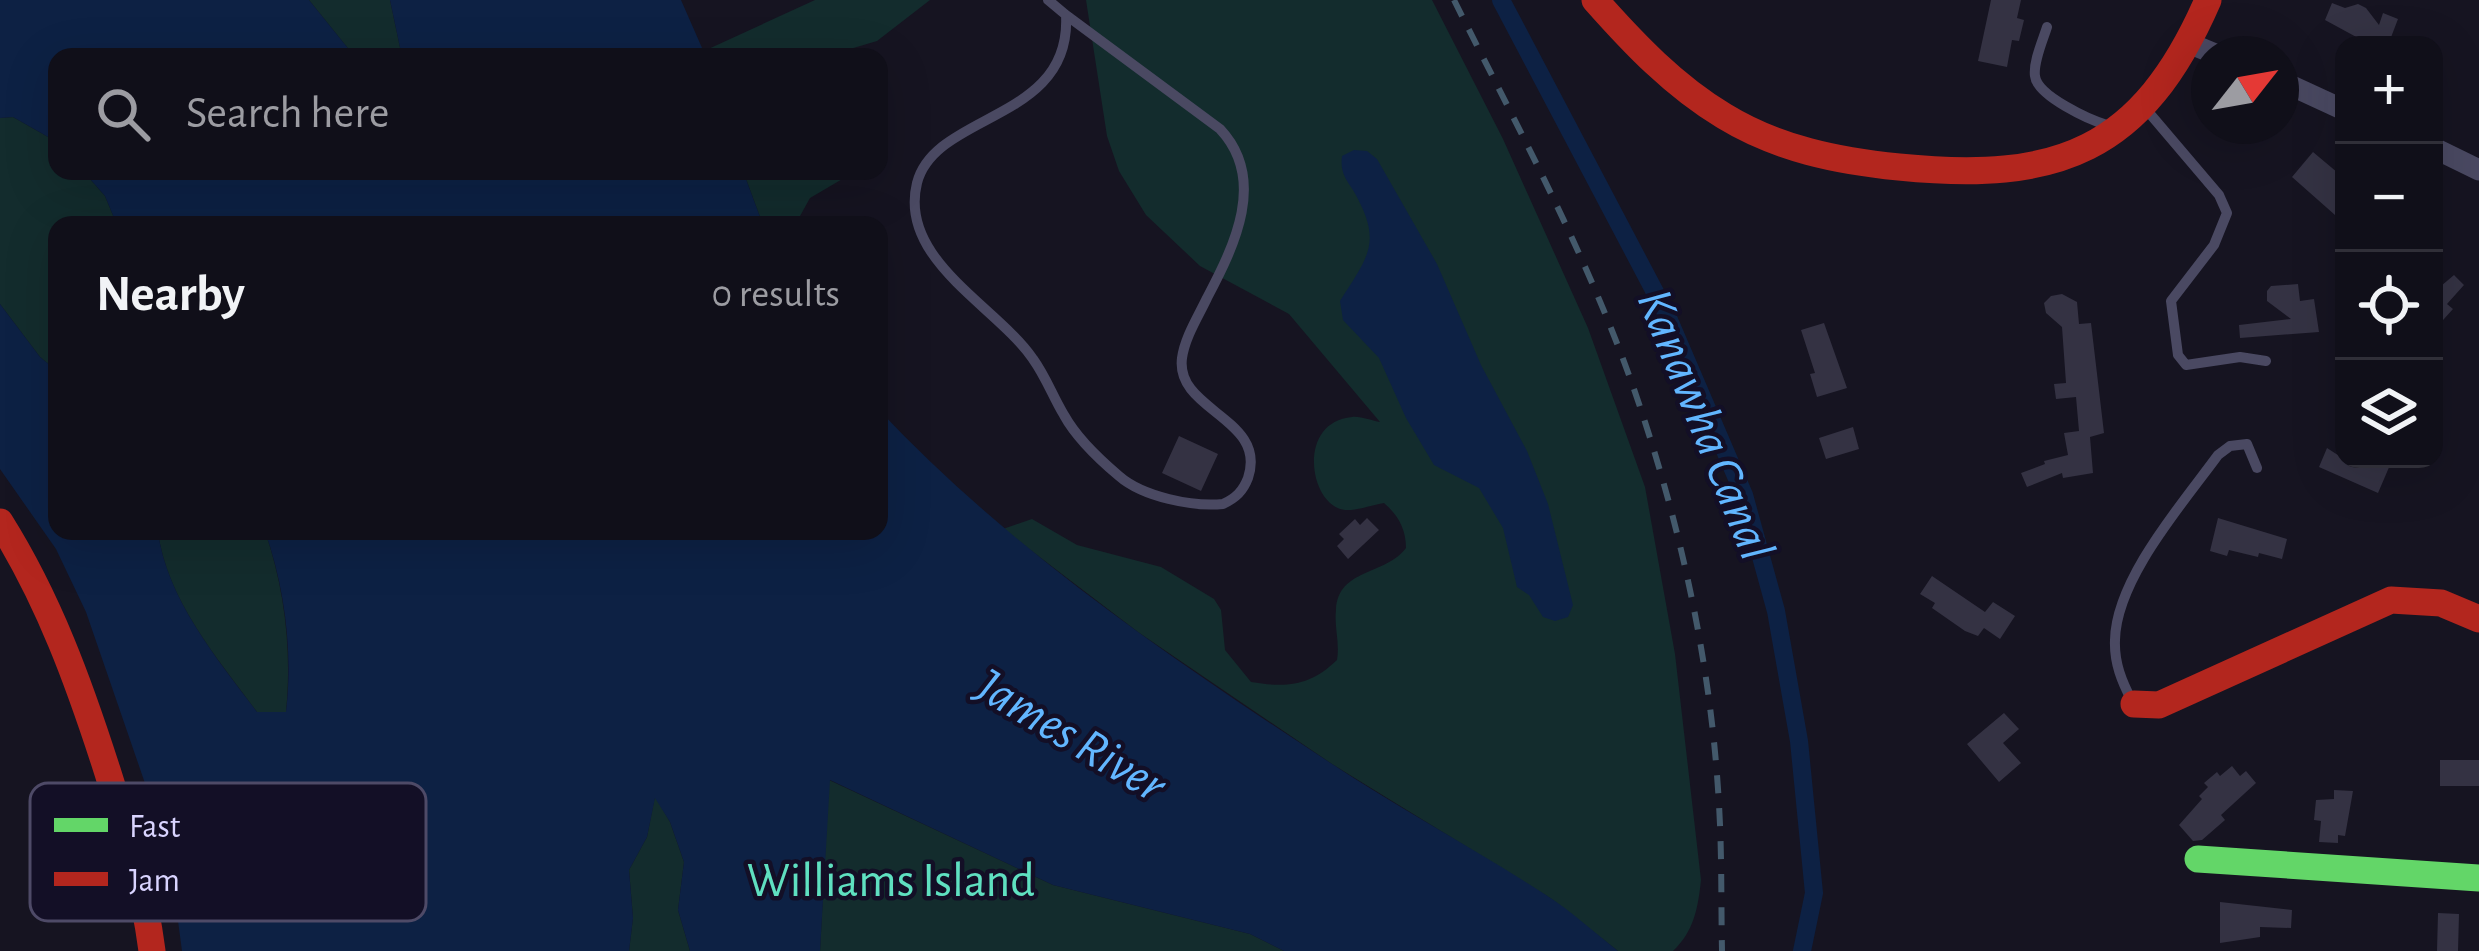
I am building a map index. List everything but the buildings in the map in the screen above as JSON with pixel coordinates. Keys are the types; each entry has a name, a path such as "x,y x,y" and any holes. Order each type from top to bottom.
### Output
{"street":[{"path":"1595,0 1651,61 1714,111 1766,137 1823,155 1927,169 2015,171 2073,152 2143,106 2191,60"},
{"path":"2204,36 2208,0"},
{"path":"2299,89 2335,106"},
{"path":"2443,152 2479,170"},
{"path":"0,522 37,587 111,783"},
{"path":"2134,704 2159,705 2391,600 2441,603 2479,619"},
{"path":"2198,859 2479,878"},
{"path":"147,921 152,951"}],"lane":[{"path":"1048,0 1220,129 1240,152 1246,186 1233,239 1181,359 1186,382 1230,422 1249,447 1250,474 1243,490 1223,503 1154,493 1121,478 1071,426 1031,356 943,266 920,227 916,188 928,160 1033,91 1059,60 1066,43 1066,15"},
{"path":"2047,27 2035,75 2040,88 2092,121 2116,127"},
{"path":"2143,106 2219,195 2227,213 2215,245 2171,301 2178,355 2186,364 2240,357 2266,361"},
{"path":"2134,704 2119,675 2114,638 2130,580 2218,454 2247,443 2257,467"}],"green space":[{"path":"309,0 390,0 400,48 348,48"},
{"path":"815,0 930,0 877,41 853,48 711,48"},
{"path":"1086,0 1432,0 1503,139 1588,328 1645,487 1675,654 1701,880 1694,918 1673,951 1618,951 1550,898 1332,764 1138,632 1003,529 1032,519 1077,545 1161,567 1214,599 1221,610 1225,650 1251,682 1276,685 1307,680 1337,660 1339,596 1353,579 1386,564 1406,548 1400,523 1384,503 1345,510 1333,505 1317,480 1314,464 1322,433 1334,422 1352,417 1380,422 1289,314 1200,266 1146,215 1119,171 1107,136"},
{"path":"13,117 48,137 48,180 91,180 113,216 48,216 48,364 0,304 0,118"},
{"path":"746,180 841,180 810,198 800,216 760,216"},
{"path":"160,540 268,540 285,621 286,712 257,712 183,604"},
{"name":"Williams Island","path":"829,780 1053,885 1250,934 1284,951 820,951"},
{"path":"655,796 684,862 678,910 690,951 629,951 633,918 629,870 647,837"}],"water":[{"path":"0,0 309,0 348,48 48,48 48,137 13,117 0,118"},
{"path":"390,0 681,0 702,48 400,48"},
{"path":"1367,151 1377,159 1437,264 1481,365 1527,451 1548,504 1573,605 1568,617 1555,621 1543,617 1529,595 1517,587 1503,528 1479,488 1434,465 1379,358 1343,320 1340,301 1365,259 1370,236 1342,170 1342,156"},
{"path":"91,180 746,180 760,216 113,216"},
{"path":"0,304 48,364 48,538 0,469"},
{"name":"James River","path":"888,419 982,509 1151,642 1356,779 1546,895 1618,951 1284,951 1250,934 1053,885 830,780 820,951 690,951 678,910 684,862 670,822 655,798 647,837 629,870 633,918 629,951 182,951 178,921 426,921 426,783 145,783 86,612 50,540 160,540 171,580 211,650 257,712 286,712 286,620 268,540 888,540"}],"waterway":[{"name":"Kanawha Canal","path":"1501,0 1666,313 1744,495 1776,611 1799,741 1814,893 1802,951"}],"railway":[{"path":"1454,0 1582,260 1626,367 1659,468 1684,563 1710,708 1720,823 1722,951"}],"traffic: fast":[{"path":"2198,859 2479,878"}],"traffic: jam":[{"path":"1595,0 1671,78 1745,127 1831,157 1955,171 2049,161 2088,146 2123,124 2154,92 2208,0"},
{"path":"0,522 48,612 111,783"},
{"path":"2134,704 2159,705 2391,600 2441,603 2479,619"},
{"path":"147,921 152,951"}]}
